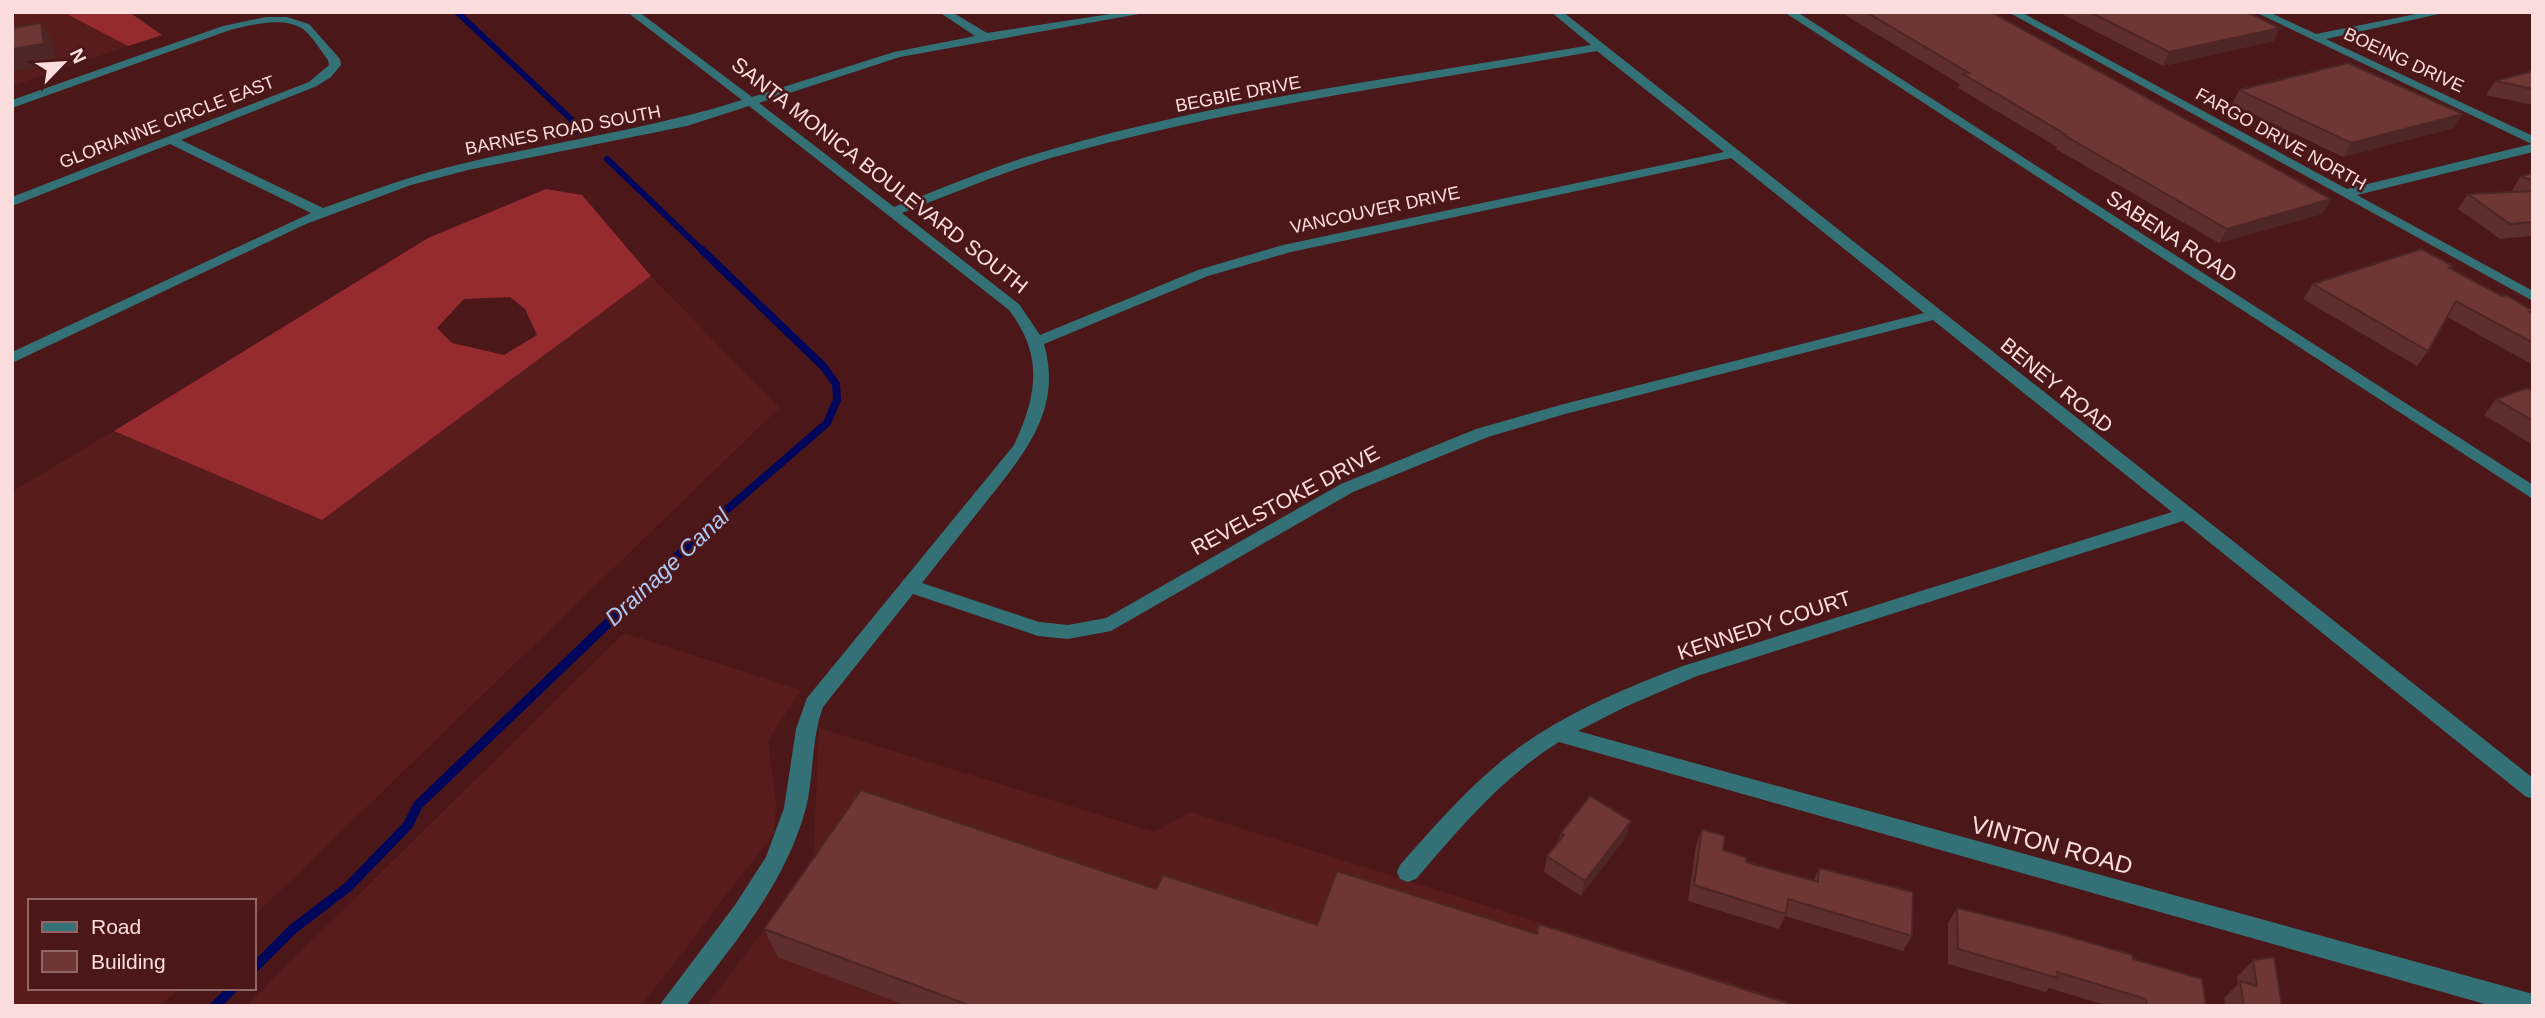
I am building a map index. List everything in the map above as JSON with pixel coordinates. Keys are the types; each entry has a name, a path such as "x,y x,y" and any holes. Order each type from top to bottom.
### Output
{"street":[{"name":"SANTA MONICA BOULEVARD SOUTH","path":"632,12 1014,307 1035,342 1042,365 1040,405 1021,447 814,704 807,720 795,809 780,851 766,879 671,1006"},
{"path":"944,12 985,37"},
{"name":"BARNES ROAD SOUTH","path":"12,358 323,212 447,171 662,128 751,103 898,54 985,37 1145,12"},
{"name":"BENEY ROAD","path":"1556,12 2533,790"},
{"name":"SABENA ROAD","path":"1789,12 2533,494"},
{"name":"FARGO DRIVE NORTH","path":"2013,12 2533,297"},
{"name":"BOEING DRIVE","path":"2260,12 2533,141"},
{"path":"2315,38 2443,12"},
{"name":"GLORIANNE CIRCLE EAST","path":"12,104 228,28 261,22 292,22 306,26 334,60 335,65 332,71 313,84 12,202"},
{"name":"BEGBIE DRIVE","path":"894,212 1013,166 1133,132 1228,112 1599,47"},
{"path":"171,140 323,212"},
{"path":"2344,194 2533,148"},
{"name":"VANCOUVER DRIVE","path":"1035,342 1203,273 1288,248 1733,154"},
{"name":"REVELSTOKE DRIVE","path":"909,585 1038,629 1068,632 1111,624 1347,488 1433,451 1560,410 1935,315"},
{"name":"KENNEDY COURT","path":"1408,872 1453,820 1507,768 1558,734 1638,691 1690,671 2185,514"},
{"name":"VINTON ROAD","path":"1558,734 2533,1006"}],"shaded area":[{"path":"12,12 63,12 128,46 12,86"},
{"path":"63,12 129,12 162,35 128,46"},
{"path":"546,189 582,195 651,276 322,520 114,431 428,238","holes":["510,297 525,309 537,335 504,355 452,343 437,328 464,299"]},
{"path":"651,276 779,408 256,914 256,899 28,899 28,990 177,990 161,1006 12,1006 12,492 114,431 322,520"},
{"path":"624,633 801,690 768,740 776,804 774,833 641,1006 246,1006"},
{"path":"819,728 1155,832 1190,812 1803,1006 707,1006 813,864"}],"building":[{"path":"1866,12 1991,12 2331,199 2227,229 2062,134 2065,134 1963,74 1969,73"},
{"path":"2090,12 2247,12 2280,28 2169,52"},
{"path":"41,23 44,44 12,49 12,28"},
{"path":"2348,63 2463,114 2351,143 2239,90"},
{"path":"2533,71 2533,89 2495,81"},
{"path":"2533,173 2533,181 2521,176"},
{"path":"2533,191 2533,222 2510,224 2468,194"},
{"path":"2421,249 2453,266 2449,268 2533,311 2530,312 2533,314 2533,343 2456,301 2428,351 2313,284"},
{"path":"2527,388 2533,391 2533,421 2496,399"},
{"path":"861,790 1156,889 1163,875 1317,925 1337,871 1537,934 1539,924 1797,1006 971,1006 764,929"},
{"path":"1590,796 1631,821 1585,881 1547,856"},
{"path":"1702,829 1725,836 1723,850 1747,858 1746,862 1818,882 1819,868 1913,892 1912,936 1788,899 1786,914 1694,885"},
{"path":"1957,908 2054,932 2202,979 2206,1006 2147,1006 2146,999 2057,972 2058,978 1958,949"},
{"path":"2274,957 2282,1006 2244,1006 2240,981 2257,986 2253,960"}],"waterway":[{"name":"Drainage Canal","path":"457,12 571,119 575,132"},
{"name":"Drainage Canal","path":"607,159 704,252"},
{"name":"Drainage Canal","path":"650,582 715,520 827,423 837,400 836,384 823,366 702,250"},
{"name":"Drainage Canal","path":"256,966 293,929 348,887 408,825 418,805 652,581"},
{"name":"Drainage Canal","path":"215,1006 231,990"}]}
